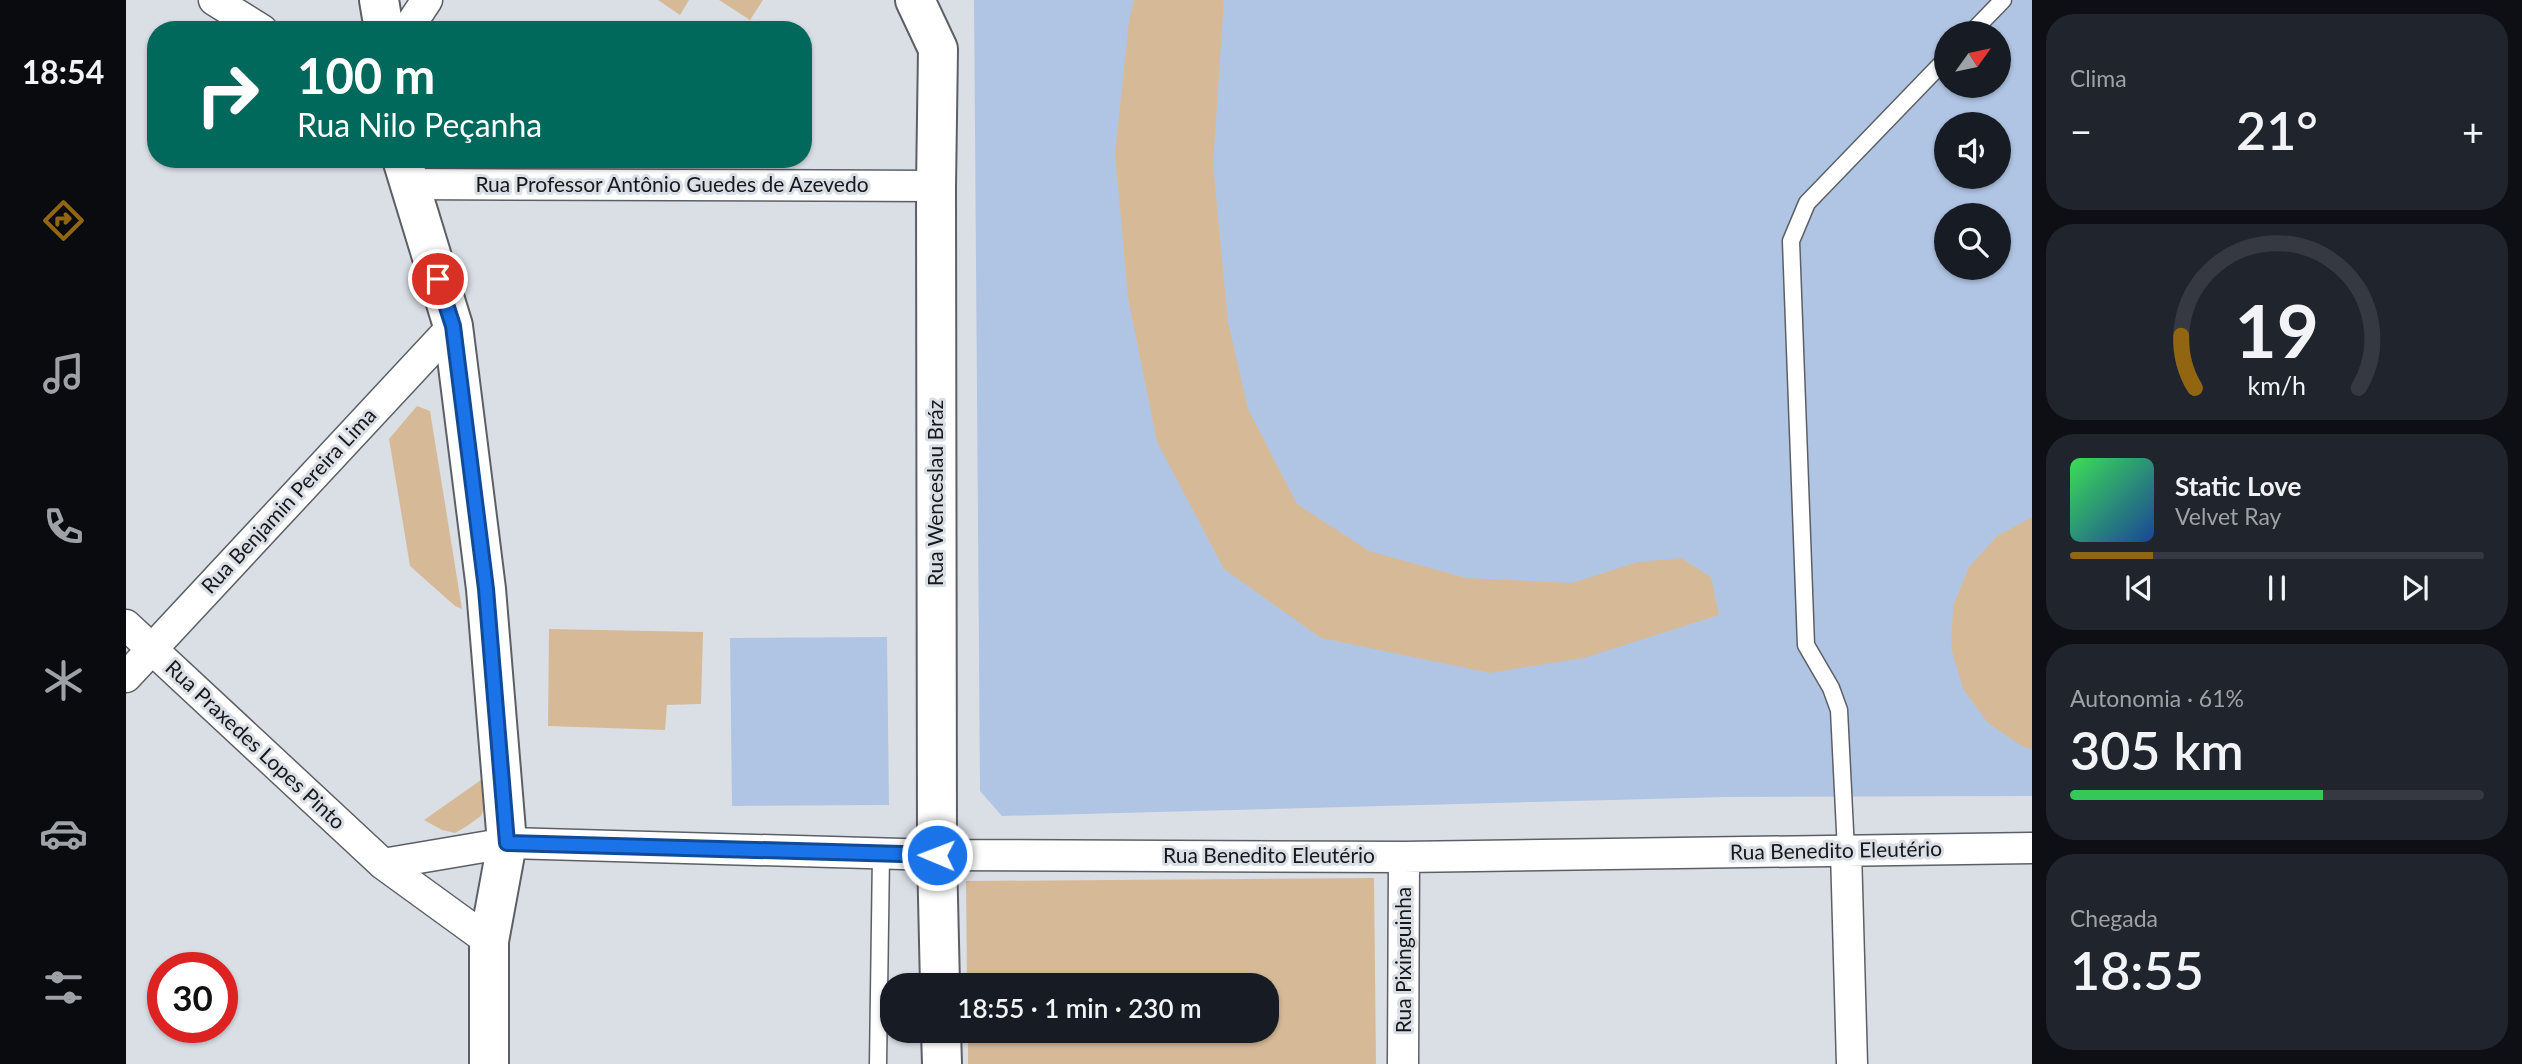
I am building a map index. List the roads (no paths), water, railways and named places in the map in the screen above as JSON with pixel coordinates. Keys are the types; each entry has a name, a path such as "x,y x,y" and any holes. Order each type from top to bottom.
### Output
{"main road":[{"path":"379,0 382,21"},
{"path":"905,0 938,49"},
{"path":"915,0 938,49"},
{"name":"Rua Wenceslau Bráz","path":"938,49 937,855 940,973"},
{"path":"405,172 453,326 486,589 507,843 489,941 489,1064"},
{"path":"941,1043 942,1064"}],"street":[{"path":"214,0 248,21"},
{"path":"413,21 428,0"},
{"name":"Rua Wenceslau Bráz","path":"938,0 938,49"},
{"name":"Rua Professor Antônio Guedes de Azevedo","path":"405,172 936,186"},
{"name":"Rua Benjamin Pereira Lima","path":"126,677 453,326"},
{"name":"Rua Praxedes Lopes Pinto","path":"126,625 383,864 489,941"},
{"path":"383,864 507,843"},
{"name":"Rua Benedito Eleutério","path":"507,843 937,855 1404,857 2032,848"},
{"path":"1846,851 1852,1064"},
{"name":"Rua Pixinguinha","path":"1403,1064 1404,857"}],"lane":[{"path":"1983,21 2003,0"},
{"path":"1846,851 1839,709 1831,688 1806,645 1791,241 1807,203 1934,71"},
{"path":"878,1064 881,854"}]}
